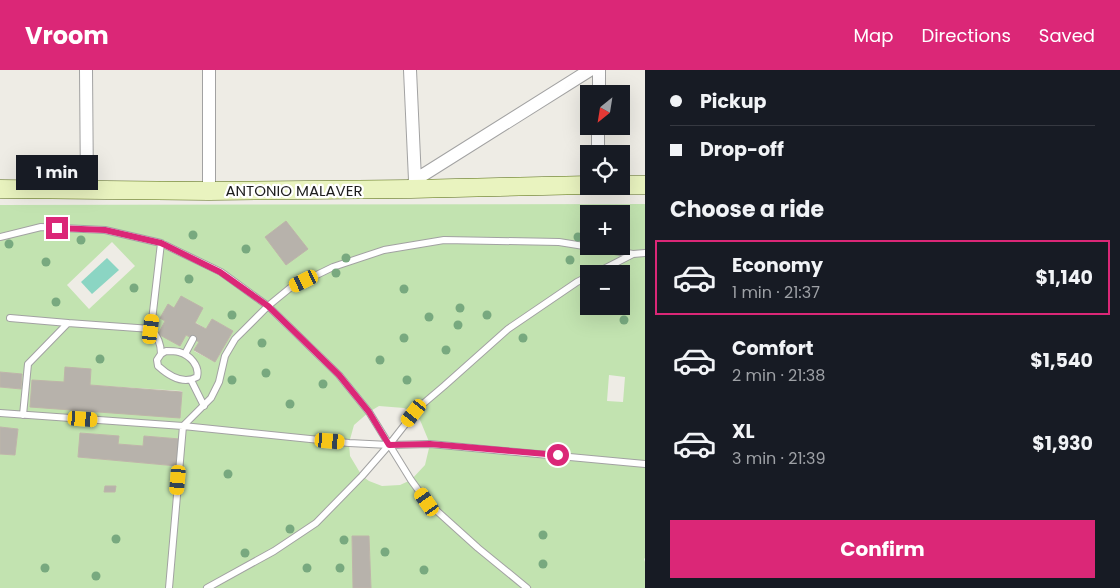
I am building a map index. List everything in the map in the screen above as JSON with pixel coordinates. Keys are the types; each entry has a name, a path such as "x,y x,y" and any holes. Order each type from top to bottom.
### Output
{"street":[{"path":"86,70 87,190"},
{"path":"208,70 209,191"},
{"path":"410,70 413,185"},
{"path":"413,185 590,70"},
{"path":"599,70 599,85"},
{"name":"ANTONIO MALAVER","path":"0,189 209,191 413,185 580,185"},
{"path":"630,185 645,185"}],"lane":[{"path":"0,237 41,227 105,230 161,243 220,272 268,306 339,375 369,412 427,502 526,588"},
{"path":"169,588 183,426 211,398 219,382 225,356 235,339 268,306 290,288 333,267 384,250 444,240 558,242 633,254 645,253"},
{"path":"151,329 161,243"},
{"path":"612,265 633,254"},
{"path":"207,588 274,551 316,523 356,483 424,403 508,329 580,280"},
{"path":"10,318 151,329 159,340 162,354"},
{"path":"23,415 28,364 68,323"},
{"path":"185,354 193,339"},
{"path":"166,351 185,354 195,364 198,372 197,377 191,380 175,378 158,366 157,360 166,351"},
{"path":"191,380 204,406"},
{"path":"0,413 183,426 339,442 389,445 430,444 645,464"}],"green space":[{"path":"645,204 645,588 371,588 369,536 352,536 353,588 0,588 0,454 15,455 18,429 0,427 0,387 21,389 22,374 0,372 0,205","holes":["112,242 135,266 89,309 67,285","168,305 206,329 212,319 233,331 215,362 194,351 199,342 186,335 180,346 158,333 165,321 160,318","91,369 90,385 182,391 180,417 64,382","609,375 625,377 623,402 607,401","379,406 404,408 414,413 420,420 430,444 425,465 411,480 400,485 382,486 362,476 350,456 349,443 354,425","81,433 118,436 118,444 143,446 145,436 180,439 177,466 78,457"]},
{"path":"107,258 119,270 92,294 81,282"}],"building":[{"path":"286,221 308,249 286,265 265,237"},
{"path":"181,296 203,308 195,323 206,329 212,319 233,331 215,362 194,350 199,342 186,335 180,346 158,334 165,321 160,318 168,304 174,308"},
{"path":"65,367 91,369 90,385 182,392 180,418 30,407 32,380 64,382"},
{"path":"0,372 22,374 21,389 0,387"},
{"path":"0,427 18,429 15,455 0,454"},
{"path":"80,433 119,436 118,444 143,446 144,436 180,439 177,466 78,457"},
{"path":"105,486 116,486 115,492 104,492"},
{"path":"352,536 369,536 371,588 353,588"}],"route":[{"path":"57,228 105,230 161,243 220,272 268,306 339,375 369,412 389,445 430,444 558,455"}]}
